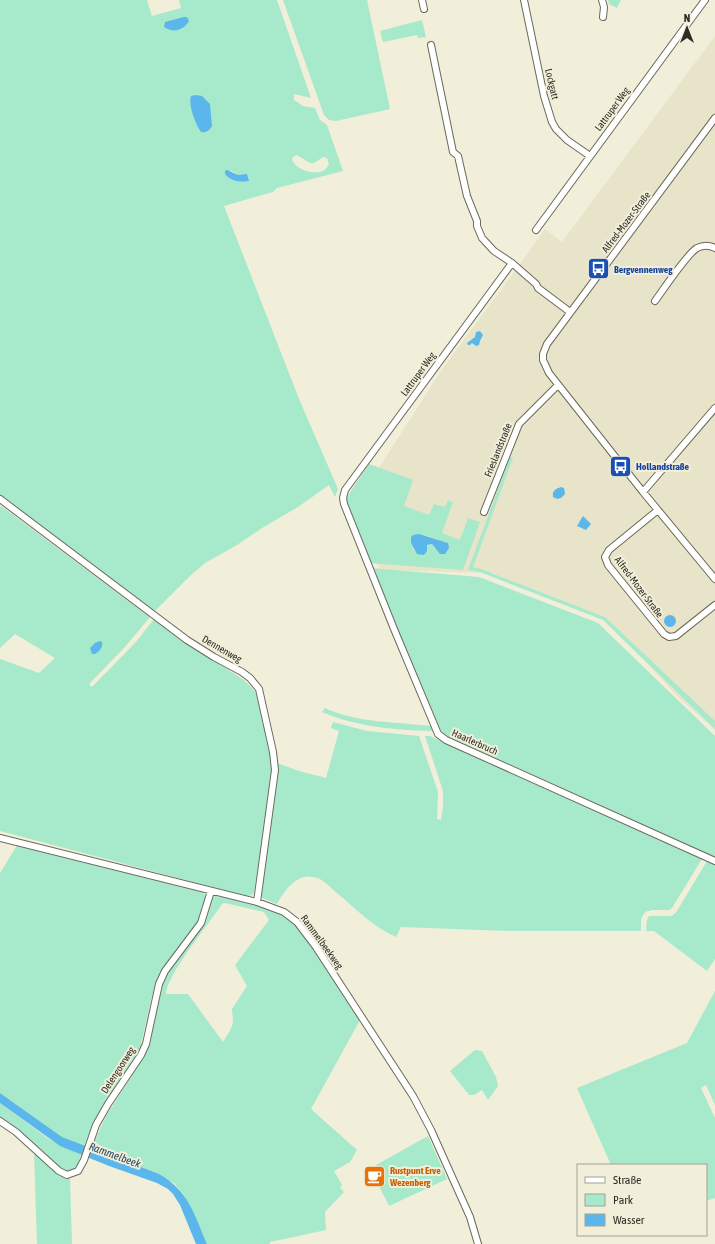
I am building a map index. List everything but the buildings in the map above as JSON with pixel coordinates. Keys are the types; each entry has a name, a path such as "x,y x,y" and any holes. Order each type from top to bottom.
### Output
{"street":[{"path":"422,0 424,9"},
{"name":"Lockgatt","path":"524,0 544,96 552,122 556,129 567,140 590,156"},
{"path":"602,0 604,7 603,17"},
{"name":"Lattruper Weg","path":"536,230 705,0"},
{"path":"431,44 453,152 458,156 467,196 480,233 487,244 494,251 512,263 536,284 538,288 570,312"},
{"name":"Alfred-Mozer-Straße","path":"715,118 654,202 570,312 547,344 542,354 545,367 558,385 643,492 715,579"},
{"path":"655,301 694,250 704,246 715,248"},
{"name":"Lattruper Weg","path":"343,498 345,490 512,263"},
{"name":"Frieslandstraße","path":"484,512 519,424 558,385"},
{"path":"643,492 715,408"},
{"name":"Haarlerbruch","path":"343,498 344,504 394,629 438,734 446,740 715,861"},
{"name":"Dennenweg","path":"0,499 187,640 242,672 250,678 259,689 273,752 275,770 257,902"},
{"name":"Alfred-Mozer-Straße","path":"658,510 609,550 606,557 608,565 664,634 669,637 676,636 715,605"},
{"name":"Rammelbeekweg","path":"0,838 257,902 284,912 298,922 413,1096 431,1130 470,1217 478,1244"},
{"name":"Delengoorweg","path":"0,1121 16,1132 63,1174 71,1174 78,1171 84,1160 96,1125 141,1055 146,1044 159,984 165,970 200,923 211,890"}],"shaded area":[{"path":"715,36 715,730 677,696 605,617 491,573 381,570 355,505 443,368 545,229 562,242"}],"green space":[{"path":"0,0 147,0 152,16 181,8 179,0 277,0 311,98 294,94 294,100 303,106 315,108 320,120 327,125 343,171 277,188 273,192 224,206 299,399 338,489 335,497 329,485 298,507 205,563 154,612 0,496","holes":["297,155 310,163 314,163 323,157 327,158 329,164 323,171 305,171 294,163 292,159","230,170 238,175 247,175 248,181 237,181"]},
{"path":"283,0 367,0 390,109 336,121 329,120 324,115"},
{"path":"608,0 621,0 617,8 609,4"},
{"path":"422,20 426,37 418,38 417,35 383,42 380,31"},
{"path":"510,457 513,458 473,567 605,617 715,721 715,729 603,620 480,572 468,570"},
{"path":"369,464 413,480 404,506 429,515 434,504 445,507 448,500 453,502 442,533 460,540 468,518 480,522 463,570 368,563 343,503","holes":["425,535 448,543 435,549 432,544 414,551 411,543"]},
{"path":"1,506 150,617 124,648 89,684 92,687 136,642 154,619 186,643 244,680 256,693 272,756 273,774 254,892 252,895 247,896 231,892 0,831 0,659 39,673 55,658 15,634 0,648"},
{"path":"370,568 479,577 598,623 715,736 715,857 440,733"},
{"path":"325,708 350,717 391,723 431,726 433,731 376,727 349,721 322,712"},
{"path":"333,722 367,731 419,736 438,792 437,819 441,820 443,791 425,736 430,736 702,859 672,908 669,910 652,910 645,912 641,919 641,931 509,931 401,927 396,937 372,923 323,881 308,876 296,880 291,884 277,904 262,898 261,892 277,763 299,771 326,778 339,731 331,728"},
{"path":"18,844 203,892 205,894 206,901 199,921 163,970 156,985 151,1000 140,1049 93,1123 84,1146 62,1137 0,1093 0,873"},
{"path":"707,861 715,865 715,959 707,971 654,931 646,931 649,916 672,916 677,911"},
{"path":"215,896 230,898 271,910 285,916 302,930 360,1020 311,1109 357,1150 350,1162 334,1171 342,1185 340,1188 344,1192 325,1212 326,1230 270,1242 270,1244 207,1244 184,1195 174,1183 91,1149 106,1116 144,1057 158,992 171,966 195,934 212,898","holes":["225,903 264,912 269,920 235,965 247,986 232,1009 232,1026 223,1042 188,994 166,994 168,985 173,974 222,904"]},
{"path":"715,991 715,1105 706,1085 701,1088 715,1118 715,1198 707,1201 707,1164 611,1164 577,1088 687,1043"},
{"path":"475,1050 482,1051 496,1077 498,1086 488,1100 482,1090 474,1095 469,1095 450,1071"},
{"path":"0,1103 50,1140 81,1155 76,1169 68,1172 62,1170 13,1127 0,1119"},
{"path":"428,1136 447,1179 389,1206 373,1172 376,1165"},
{"path":"34,1153 58,1175 70,1179 72,1244 37,1244"}],"water":[{"path":"187,17 189,21 181,29 171,30 164,27 165,22"},
{"path":"191,96 202,96 210,104 212,126 206,132 201,132 196,124 190,104"},
{"path":"227,170 238,175 247,174 249,181 239,182 233,180 225,174 225,171"},
{"path":"480,331 483,335 479,345 476,346 472,343 468,345 467,343 475,337 476,332"},
{"path":"561,487 564,488 565,494 561,498 557,499 553,497 554,490"},
{"path":"583,516 591,524 586,530 577,526"},
{"path":"419,534 448,543 449,548 445,554 440,554 432,544 427,545 427,551 424,555 417,554 411,543 411,537"},
{"path":"670,615 674,617 676,621 674,625 670,627 666,625 664,621 666,617"},
{"path":"100,641 102,642 101,649 95,654 92,654 90,648 95,643"},
{"path":"0,1093 62,1137 159,1174 169,1181 184,1196 189,1204 207,1244 196,1244 180,1205 168,1189 157,1183 109,1166 60,1146 0,1103"}],"place":[{"name":"Bergvennenweg","path":"598,269"},
{"name":"Hollandstraße","path":"620,466"},
{"name":"Rustpunt Erve Wezenberg","path":"375,1176"}],"water label":[{"name":"Rammelbeek","path":"115,1155"}]}
